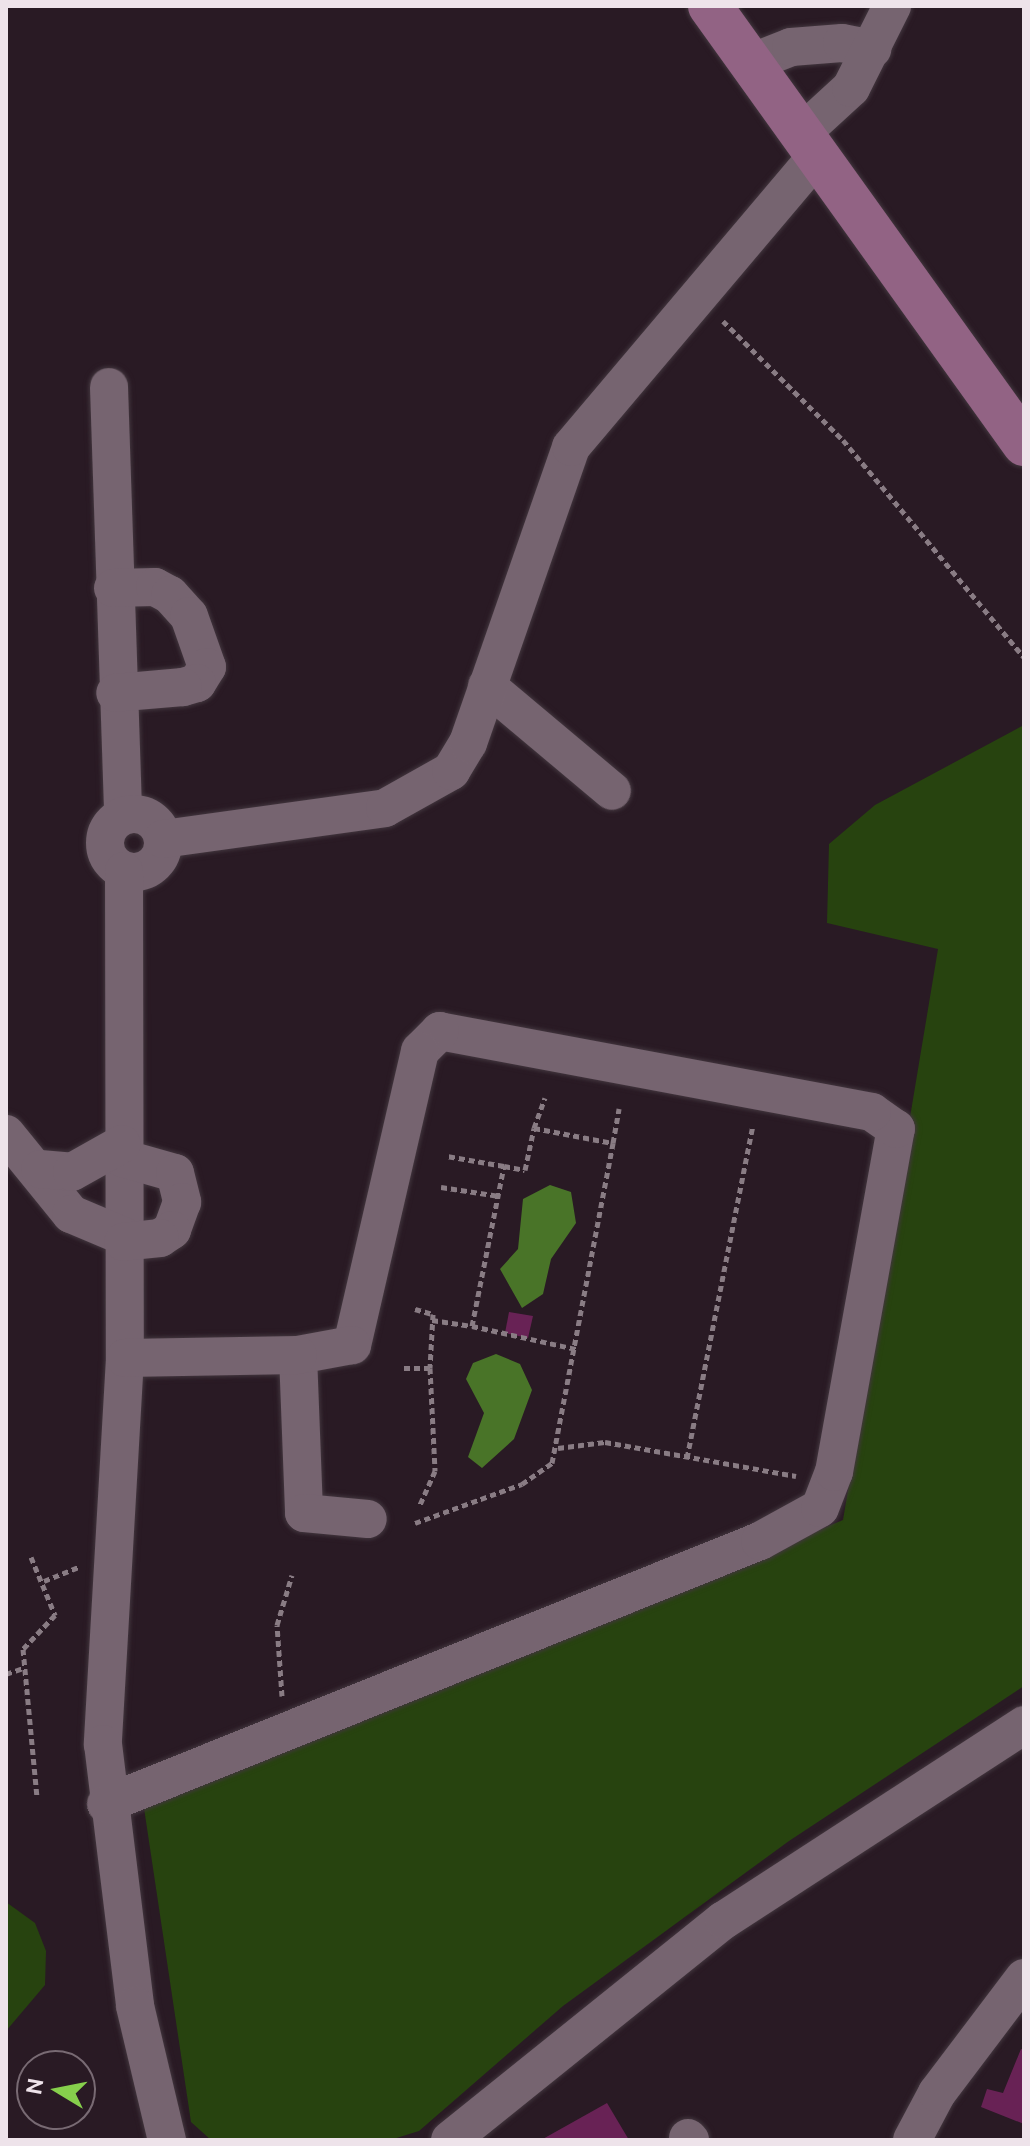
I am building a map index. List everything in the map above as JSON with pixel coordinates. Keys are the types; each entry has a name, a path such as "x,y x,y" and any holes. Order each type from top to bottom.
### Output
{"main road":[{"path":"710,6 1024,444"}],"street":[{"path":"163,839 404,802 458,763 571,447 810,144 872,49 892,6"},
{"path":"753,62 791,47 842,43 872,49"},
{"path":"109,387 115,693 123,816 104,844 124,871 122,1151 125,1358 102,1670 106,1804 135,2006 167,2140"},
{"path":"113,588 155,587 170,595 189,616 207,667 203,678 183,687 115,693"},
{"path":"487,686 612,791"},
{"path":"123,816 148,817 163,839"},
{"path":"124,871 153,866 163,839"},
{"path":"106,1804 760,1541 820,1508 834,1472 896,1129 872,1112 440,1031 427,1039 417,1062 357,1339 344,1350 298,1355 125,1358"},
{"path":"6,1134 40,1169 71,1214 123,1239 160,1238 172,1230 182,1202 175,1173 122,1151 72,1172 40,1169"},
{"path":"298,1355 304,1513 368,1519"},
{"path":"450,2140 724,1920 1024,1725"},
{"path":"912,2140 937,2093 1024,1978"}],"path":[{"path":"712,314 843,440 1024,657"},
{"path":"447,1156 525,1170 534,1128 545,1098"},
{"path":"687,1458 757,1107"},
{"path":"415,1523 522,1484 547,1470 558,1448 619,1109"},
{"path":"534,1128 613,1143"},
{"path":"472,1326 504,1166"},
{"path":"441,1187 499,1196"},
{"path":"415,1309 432,1320 576,1349"},
{"path":"420,1505 435,1471 430,1368 432,1320"},
{"path":"404,1368 430,1368"},
{"path":"558,1448 605,1442 805,1478"},
{"path":"31,1557 44,1581 54,1620 26,1640 23,1668 37,1797"},
{"path":"44,1581 83,1568"},
{"path":"284,1713 277,1625 292,1575"},
{"path":"6,1674 23,1668"}],"shaded area":[{"path":"1024,725 1024,1686 789,1841 563,2006 419,2131 390,2140 211,2140 191,2122 144,1808 843,1520 938,949 827,923 829,844 875,805"},
{"path":"550,1185 571,1192 576,1223 551,1259 543,1294 522,1308 500,1269 518,1249 523,1199"},
{"path":"496,1354 520,1364 532,1390 514,1439 482,1468 468,1457 484,1413 466,1379 473,1363"},
{"path":"6,1902 35,1923 46,1951 45,1985 6,2031"}],"building":[{"path":"509,1312 533,1316 528,1338 505,1333"},
{"path":"1021,2049 1024,2050 1024,2124 981,2107 987,2089 1003,2093"},
{"path":"607,2103 629,2140 541,2140"}]}
